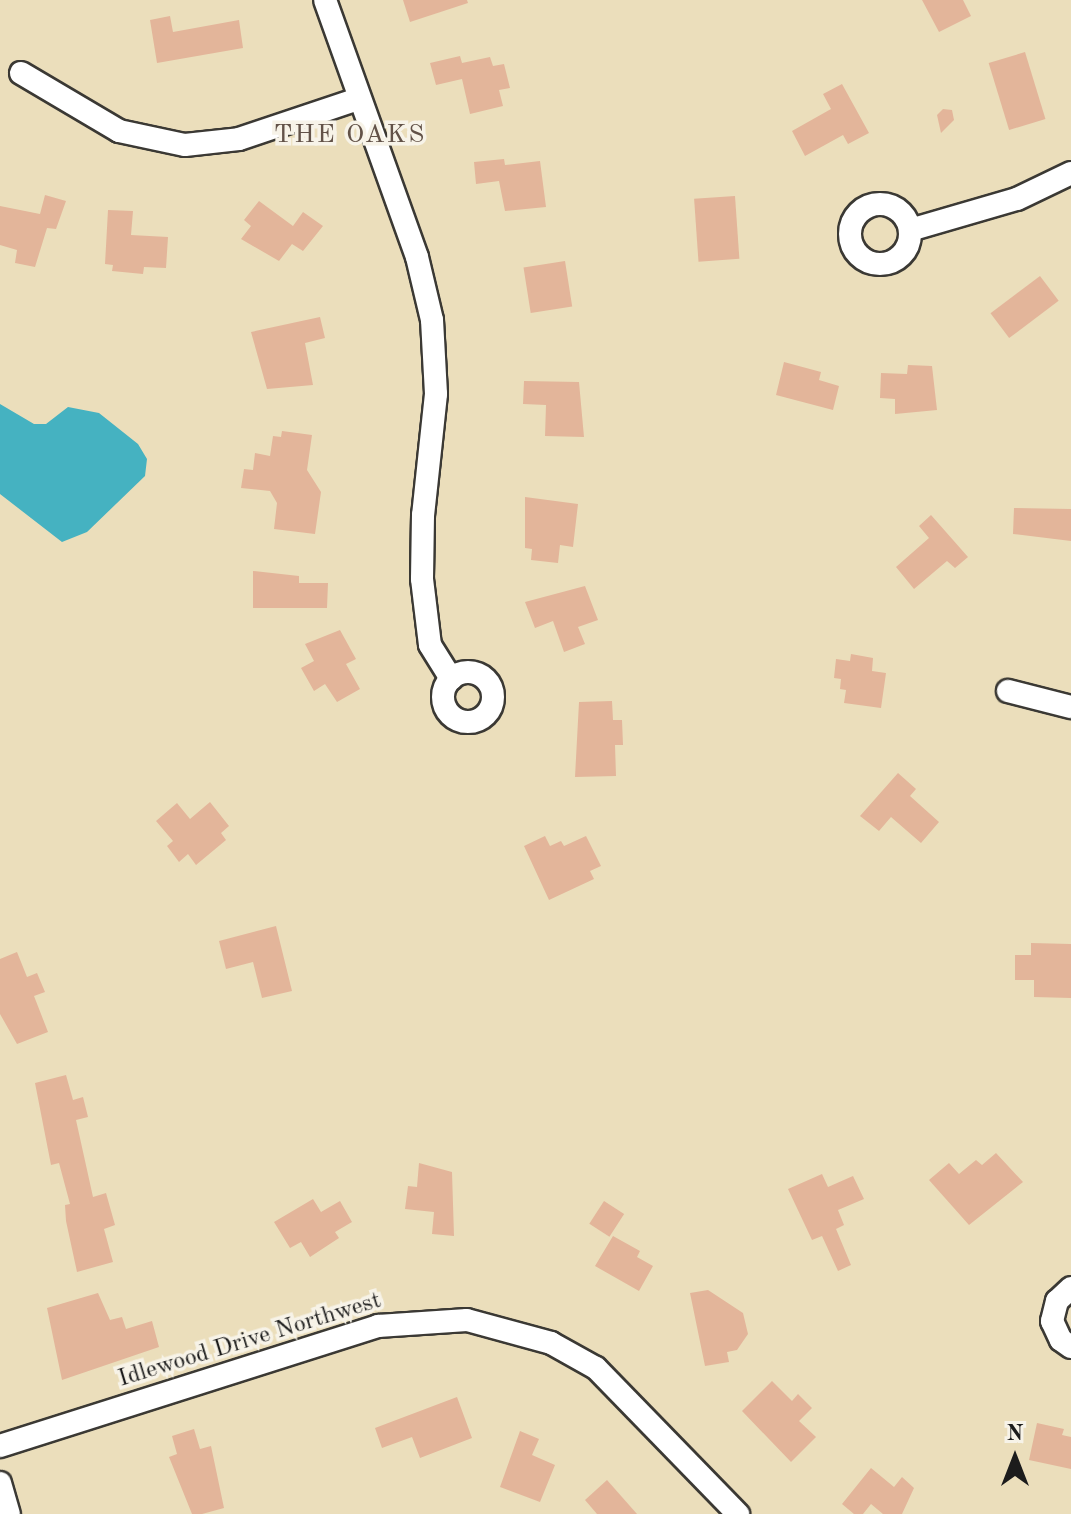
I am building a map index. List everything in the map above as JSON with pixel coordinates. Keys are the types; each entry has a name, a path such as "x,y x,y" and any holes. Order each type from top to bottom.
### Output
{"street":[{"path":"325,0 417,257 432,320 436,394 423,515 422,579 430,645 451,679"},
{"path":"21,73 119,131 185,145 239,139 358,99"},
{"path":"910,230 1017,199 1071,173"},
{"path":"1008,691 1071,707"},
{"path":"1071,1288 1057,1301 1052,1321 1061,1340 1071,1347"},
{"name":"Idlewood Drive Northwest","path":"0,1446 378,1326 467,1320 551,1343 596,1368 738,1514"},
{"path":"0,1483 9,1514"}],"water":[{"path":"0,404 34,424 46,424 68,407 99,413 138,444 147,459 145,476 87,532 62,542 0,494"}],"building":[{"path":"403,0 467,0 468,3 410,22"},
{"path":"922,0 963,0 971,16 939,32"},
{"path":"170,16 173,32 239,20 243,48 157,63 150,20"},
{"path":"1025,52 1045,119 1009,130 989,63"},
{"path":"460,56 462,63 490,57 493,66 504,64 510,88 499,90 503,106 470,114 462,79 436,85 430,63"},
{"path":"842,84 869,133 848,144 843,135 805,156 792,131 831,109 823,94"},
{"path":"943,109 952,110 954,120 941,133 937,115"},
{"path":"504,159 505,165 540,161 546,207 505,211 499,181 476,184 474,162"},
{"path":"45,195 66,201 56,229 47,228 35,267 15,263 17,250 0,245 0,206 40,214"},
{"path":"735,196 739,259 698,262 694,199"},
{"path":"259,201 293,226 303,212 323,226 303,251 292,244 279,261 241,239 251,226 244,220"},
{"path":"108,210 133,211 131,235 168,237 166,268 144,267 143,274 112,271 113,265 105,264"},
{"path":"565,261 572,306 531,313 524,268"},
{"path":"1040,276 1059,301 1009,338 990,313"},
{"path":"320,317 325,338 305,343 313,385 267,389 251,332"},
{"path":"784,362 821,372 819,380 839,386 833,410 776,395"},
{"path":"908,365 932,366 937,410 895,414 895,399 880,398 881,373 907,374"},
{"path":"524,381 579,382 584,437 545,436 546,405 523,404"},
{"path":"282,431 312,435 307,470 321,492 315,534 274,529 277,503 270,491 241,488 244,469 253,470 255,453 270,456 273,436 281,437"},
{"path":"525,497 578,504 573,547 560,545 558,563 531,560 532,549 525,548"},
{"path":"1014,508 1071,509 1071,541 1013,534"},
{"path":"931,515 968,557 955,568 947,561 914,589 896,567 929,538 919,526"},
{"path":"253,571 299,576 299,583 328,583 327,608 253,608"},
{"path":"585,586 598,620 578,627 585,644 564,652 553,621 535,628 525,602"},
{"path":"340,630 356,659 346,664 360,689 337,702 325,684 314,691 301,668 314,661 305,644"},
{"path":"851,654 873,658 872,671 886,673 881,708 844,703 846,690 840,689 841,679 834,678 836,659 850,661"},
{"path":"612,701 613,720 622,720 623,745 615,745 616,776 575,777 579,702"},
{"path":"898,773 916,789 910,796 939,822 921,843 891,817 879,831 860,816"},
{"path":"210,802 229,826 221,833 226,840 196,865 188,854 179,862 167,846 173,841 156,821 177,803 190,819"},
{"path":"545,836 550,846 561,841 564,846 586,836 601,866 590,871 594,879 549,900 524,846"},
{"path":"276,926 292,991 262,998 253,962 226,969 219,941"},
{"path":"1031,943 1071,944 1071,998 1034,997 1034,980 1015,980 1015,955 1031,955"},
{"path":"17,952 27,977 37,973 45,992 34,996 48,1032 17,1044 0,1014 0,959"},
{"path":"66,1075 73,1100 83,1097 88,1117 76,1120 93,1197 106,1193 115,1225 104,1229 113,1262 77,1272 66,1221 65,1205 70,1204 59,1163 51,1165 35,1083"},
{"path":"996,1153 1023,1182 969,1225 929,1180 949,1163 959,1174 976,1160 982,1165"},
{"path":"419,1163 452,1172 454,1236 432,1234 434,1212 405,1209 408,1186 417,1187"},
{"path":"822,1174 828,1187 853,1176 864,1199 838,1210 844,1225 836,1229 851,1265 838,1271 822,1236 812,1240 788,1189"},
{"path":"313,1199 321,1212 340,1201 352,1222 335,1232 339,1238 310,1257 301,1242 290,1248 274,1222"},
{"path":"604,1201 624,1214 609,1237 589,1224"},
{"path":"613,1236 640,1251 637,1257 653,1266 639,1291 595,1266"},
{"path":"708,1290 743,1313 748,1334 737,1350 727,1352 729,1362 705,1366 690,1293"},
{"path":"98,1293 110,1320 122,1317 126,1329 152,1321 159,1347 62,1380 47,1308"},
{"path":"772,1381 792,1401 798,1394 812,1408 799,1421 816,1437 791,1462 742,1411"},
{"path":"457,1397 472,1438 420,1458 412,1437 382,1448 375,1428"},
{"path":"1037,1423 1064,1429 1062,1435 1071,1437 1071,1469 1029,1460"},
{"path":"194,1429 200,1449 211,1446 224,1508 202,1514 192,1514 169,1457 177,1454 172,1436"},
{"path":"520,1431 539,1439 532,1455 555,1465 540,1502 500,1487"},
{"path":"871,1468 894,1487 902,1477 914,1488 902,1514 883,1514 871,1504 863,1514 854,1514 842,1504"},
{"path":"607,1480 637,1514 597,1514 585,1500"}],"district":[{"name":"THE OAKS","path":"350,136"}]}
